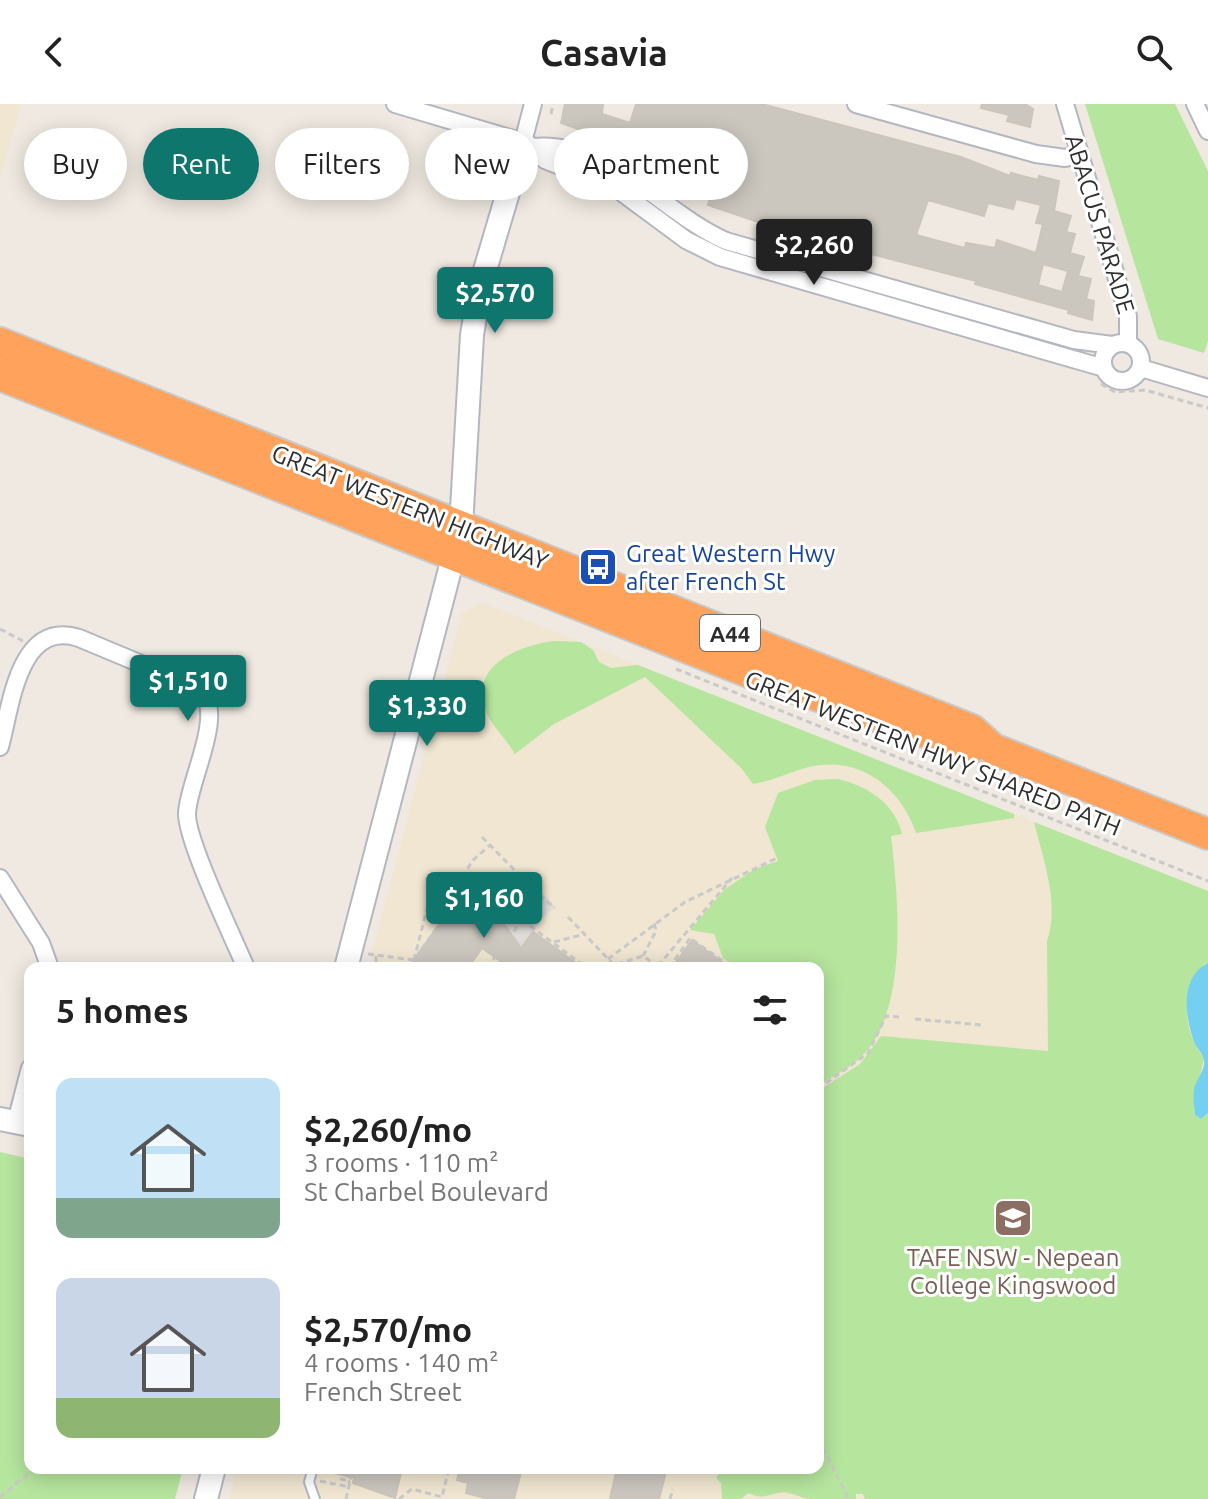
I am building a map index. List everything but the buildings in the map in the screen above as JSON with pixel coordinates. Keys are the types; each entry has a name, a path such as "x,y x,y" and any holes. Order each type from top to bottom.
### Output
{"highway":[{"name":"GREAT WESTERN HIGHWAY","path":"0,343 458,541 751,673 964,748 993,749 1208,834"},
{"name":"GREAT WESTERN HIGHWAY","path":"0,375 458,541"}],"street":[{"path":"395,104 475,128"},
{"path":"530,128 533,104"},
{"path":"856,104 1036,154 1065,158 1078,155"},
{"name":"ABACUS PARADE","path":"1065,104 1128,316 1120,344"},
{"path":"1195,104 1208,131"},
{"path":"538,146 570,152 624,173 695,227 726,241 1074,340 1120,344 1138,351 1141,368 1134,378 1123,382 1111,378 1104,368 1105,353 1120,344"},
{"path":"538,153 545,160 617,189 686,240 720,257 1104,368"},
{"path":"348,962 458,541 472,335 480,287 509,200"},
{"path":"1141,368 1208,388"},
{"path":"0,747 22,669 33,649 48,637 72,635 193,683 207,695 211,710 189,801 188,827 244,962"},
{"path":"0,878 41,943 48,962"},
{"path":"15,1122 24,1090"},
{"path":"206,1499 212,1474"}],"lane":[{"path":"311,1474 309,1482 315,1499"}],"path":[{"path":"551,114 553,104"},
{"path":"0,629 33,649"},
{"name":"GREAT WESTERN HWY SHARED PATH","path":"670,666 1208,881"},
{"path":"482,837 555,908"},
{"path":"414,960 434,881 438,877 435,889 451,898 472,861 490,845"},
{"path":"608,959 654,923 735,875 777,858"},
{"path":"663,962 735,875"},
{"path":"425,879 434,881"},
{"path":"511,936 539,895"},
{"path":"414,960 453,905 445,901 447,896"},
{"path":"568,917 611,962"},
{"path":"522,920 579,962"},
{"path":"624,962 643,956 656,931 654,923"},
{"path":"553,943 585,934"},
{"path":"673,962 690,938 724,962"},
{"path":"368,954 414,960"},
{"path":"376,955 376,962"},
{"path":"643,956 652,962"},
{"path":"491,962 495,957"},
{"path":"399,962 401,958"},
{"path":"824,1085 868,1053 886,1016 899,1017"},
{"path":"915,1019 982,1025"},
{"path":"824,1451 849,1499"},
{"path":"0,1497 28,1474"},
{"path":"341,1474 341,1479 351,1479"},
{"path":"399,1499 412,1489 444,1498 448,1474"},
{"path":"318,1480 345,1486 351,1479"},
{"path":"346,1499 351,1479"},
{"path":"670,1499 673,1489"}],"shaded area":[{"path":"0,104 21,104 0,179"},
{"name":"TAFE NSW - Nepean College Kingswood","path":"482,603 1208,891 1208,1499 229,1499 235,1474 824,1474 824,962 373,962 372,953 462,613"},
{"path":"531,880 555,907 544,916 521,948 501,923"}],"green space":[{"path":"1085,104 1175,104 1208,171 1208,341 1204,353 1158,339"},
{"path":"554,641 581,642 593,650 599,662 611,668 638,665 1014,814 1014,818 916,833 902,804 880,781 867,773 837,765 812,766 753,784 742,769 645,677 554,724 515,754 486,713 482,691 485,678 502,659 515,652"},
{"path":"838,779 869,791 893,813 902,834 891,836 897,950 888,1008 878,1033 864,1054 824,1082 824,962 729,962 723,958 714,934 690,930 725,889 755,869 778,861 765,827 778,793 815,780"},
{"path":"1034,822 1208,891 1208,963 1204,964 1192,989 1188,1022 1204,1058 1194,1103 1195,1115 1201,1119 1208,1113 1208,1499 865,1499 863,1494 856,1494 856,1499 810,1499 782,1492 763,1496 748,1493 741,1499 722,1499 721,1483 716,1478 718,1474 824,1474 824,1087 860,1064 881,1036 1048,1051 1047,941 1052,912"},
{"path":"0,1152 24,1158 24,1474 181,1474 175,1499 0,1499"}],"water":[{"path":"1208,963 1208,1113 1201,1119 1195,1115 1194,1093 1204,1060 1191,1034 1187,999 1192,978"}],"place":[{"name":"Great Western Hwy after French St","path":"598,567"},
{"name":"TAFE NSW - Nepean College Kingswood","path":"1013,1218"}]}
